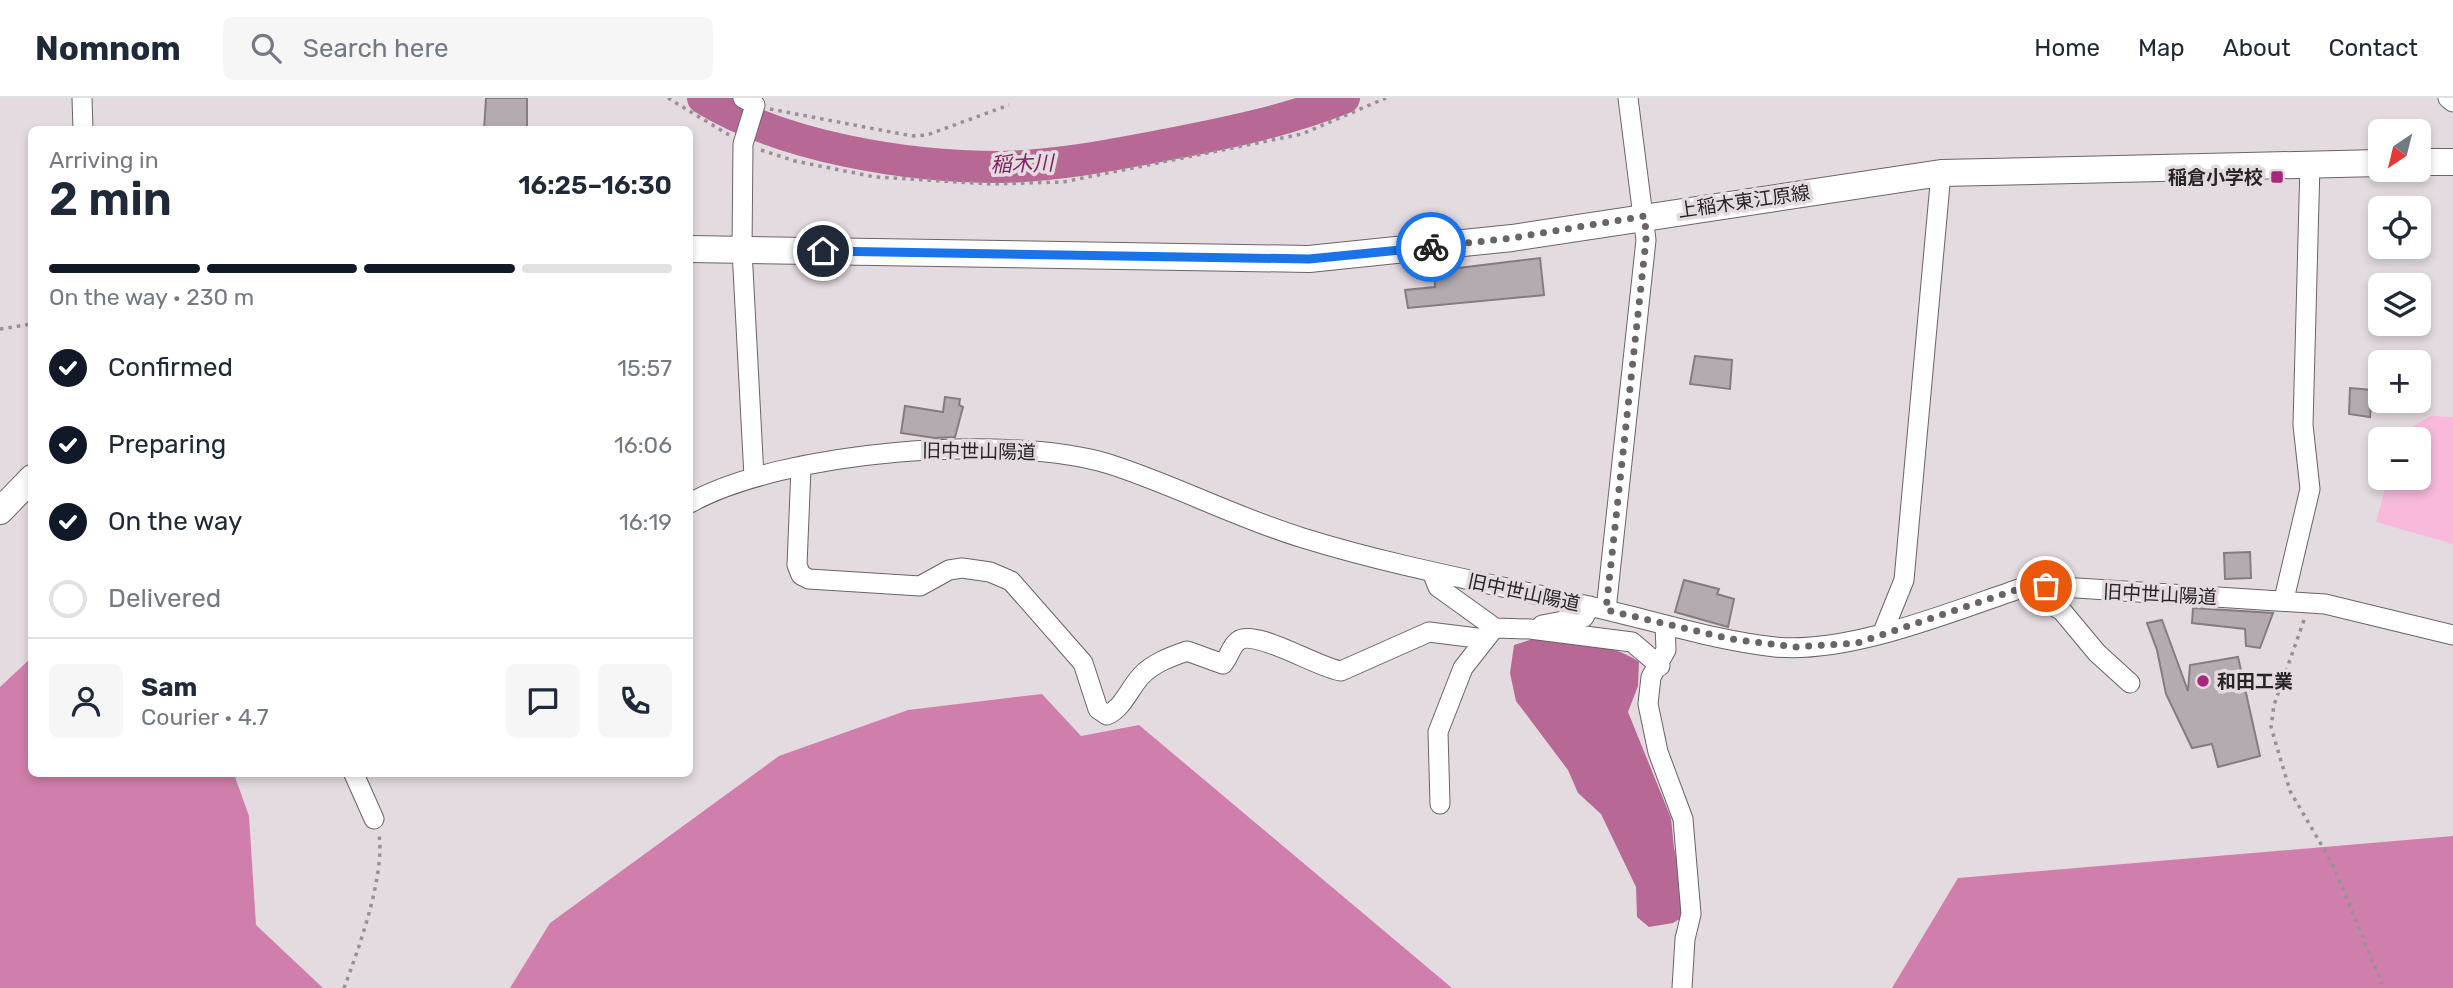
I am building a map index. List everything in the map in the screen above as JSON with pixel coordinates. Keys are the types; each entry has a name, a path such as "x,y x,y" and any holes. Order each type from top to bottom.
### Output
{"main road":[{"path":"2431,162 2453,162"},
{"name":"上稲木東江原線","path":"693,249 1309,259 1512,238 1941,173 2368,163"},
{"path":"0,510 28,482"}],"street":[{"path":"82,98 83,126"},
{"path":"801,468 797,565 801,575 809,579 920,586 949,570 962,568 990,572 1012,581 1027,595 1083,663 1098,709 1107,715 1116,711 1143,675 1163,660 1186,651 1223,664 1237,642 1244,638 1272,645 1340,671 1429,632 1490,633 1530,629 1584,617 1598,608 1646,240 1628,98"},
{"path":"2448,98 2453,102"},
{"path":"751,104 744,141 742,250 754,477"},
{"path":"2284,599 2310,489 2303,425 2311,164"},
{"path":"1883,632 1904,580 1941,173"},
{"name":"旧中世山陽道","path":"693,501 708,493 754,477 914,450 1016,450 1066,454 1109,464 1301,537 1432,572 1665,625 1776,647 1857,643 1883,632 2022,588 2046,586 2284,599 2325,604 2453,635"},
{"path":"1432,572 1438,587 1490,633"},
{"path":"2022,588 2062,611 2097,653 2111,662 2130,683"},
{"path":"1665,625 1666,650 1660,666 1651,677 1648,704 1658,752 1683,819 1691,914 1685,939 1682,988"},
{"path":"1530,629 1632,642 1660,666"},
{"path":"1440,804 1438,732 1463,668 1490,633"},
{"path":"355,777 374,819"}],"path":[{"path":"668,98 744,141 795,161 875,177 992,184 1063,182 1302,134 1385,98"},
{"path":"751,104 794,116 912,136 927,135 1009,105"},
{"path":"0,329 28,325"},
{"path":"2325,604 2305,618 2297,631 2274,705 2271,726 2290,791 2332,863 2382,984"},
{"path":"344,988 362,937 380,853 374,819"}],"shaded area":[{"path":"2431,416 2453,417 2453,544 2376,522 2385,490 2431,490 2431,427 2412,427"},
{"path":"1533,639 1602,646 1639,662 1638,686 1628,712 1671,818 1674,848 1683,885 1683,917 1673,923 1649,927 1637,917 1636,887 1601,814 1578,793 1568,770 1516,701 1510,673 1514,645"},
{"path":"28,661 28,777 235,777 249,816 256,925 323,988 0,988 0,687"},
{"path":"1042,694 1081,736 1139,725 1452,988 510,988 550,923 779,756 908,710"},
{"path":"2453,836 2453,988 1892,988 1958,878"}],"building":[{"path":"486,98 527,98 527,126 484,126"},
{"path":"1540,258 1544,295 1408,308 1405,290 1435,287 1434,271"},
{"path":"1695,356 1732,360 1730,389 1690,384"},
{"path":"2350,388 2368,390 2370,417 2349,414"},
{"path":"945,397 960,399 959,405 963,407 955,437 935,438 901,433 905,406 943,412"},
{"path":"2250,552 2251,578 2225,579 2224,553"},
{"path":"1684,580 1719,589 1717,594 1734,599 1728,627 1675,612"},
{"path":"2193,608 2273,613 2260,648 2246,646 2245,629 2192,623"},
{"name":"和田工業","path":"2162,620 2188,691 2190,665 2238,657 2260,756 2218,767 2212,744 2192,748 2166,694 2157,650 2147,623"}],"waterway":[{"name":"稲木川","path":"703,98 770,129 846,151 925,163 1000,167 1088,159 1196,139 1281,119 1344,98"}],"way so far":[{"path":"1431,247 1512,238 1645,216 1646,240 1606,610 1731,639 1776,647 1795,647 1857,643 1883,632 2022,588 2046,586"}],"place":[{"name":"稲倉小学校","path":"2277,177"},
{"name":"和田工業","path":"2203,681"}],"route":[{"path":"823,251 1309,259 1431,247"}]}
